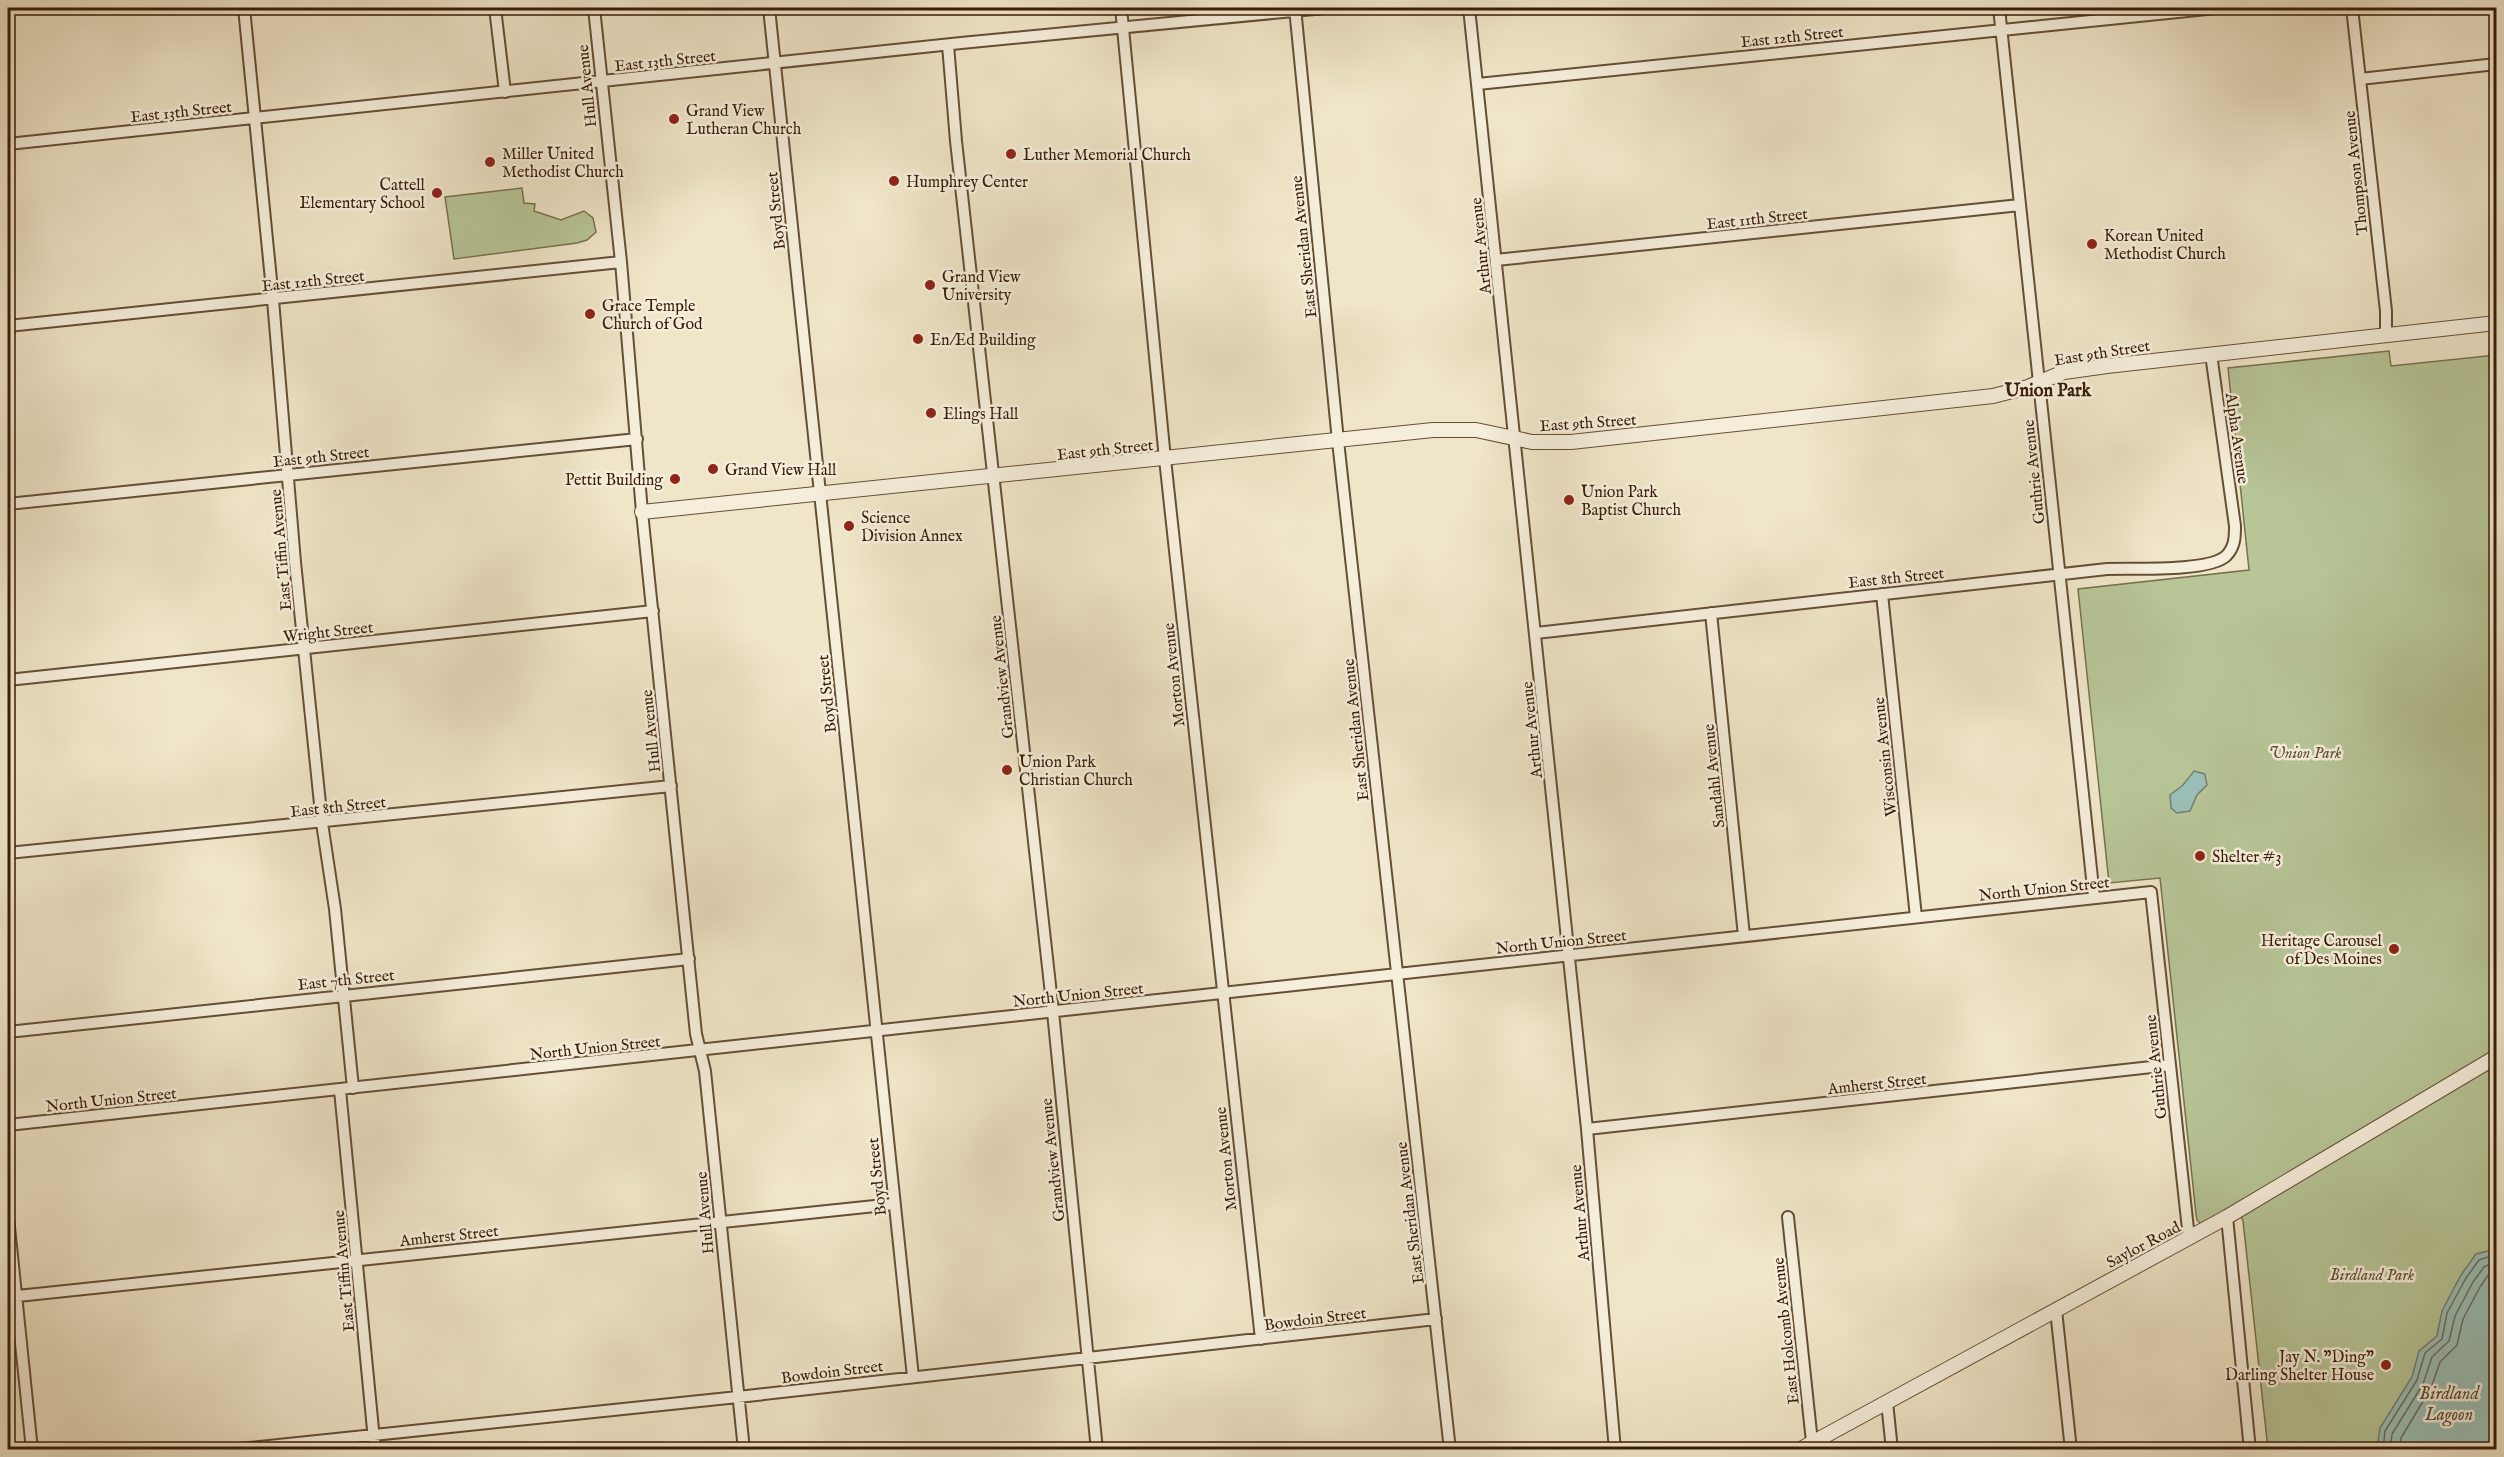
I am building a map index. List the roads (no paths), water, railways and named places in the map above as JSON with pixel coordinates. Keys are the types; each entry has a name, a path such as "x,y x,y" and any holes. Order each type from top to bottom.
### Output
{"street":[{"name":"East Tiffin Avenue","path":"244,8 273,300 295,562 353,1088"},
{"path":"495,8 505,92"},
{"name":"Hull Avenue","path":"594,8 621,262 642,512 688,959 696,1034 705,1071 744,1449"},
{"name":"Boyd Street","path":"769,8 913,1377"},
{"name":"Morton Avenue","path":"1121,8 1165,459 1261,1340"},
{"name":"East 13th Street","path":"8,144 1295,9 1325,8"},
{"name":"Arthur Avenue","path":"1469,8 1587,1129 1615,1449"},
{"name":"Guthrie Avenue","path":"1999,8 2094,897"},
{"name":"East 12th Street","path":"1478,84 2217,8"},
{"name":"Thompson Avenue","path":"2352,8 2386,311 2386,335"},
{"name":"East Sheridan Avenue","path":"1295,9 1338,441 1450,1449"},
{"name":"Grandview Avenue","path":"948,45 955,131 1053,1012 1086,1359 1097,1449"},
{"path":"2360,78 2496,64"},
{"name":"East 11th Street","path":"1496,260 2020,205"},
{"name":"East 12th Street","path":"8,326 621,262"},
{"name":"East 9th Street","path":"642,512 1455,429 1476,430 1514,440 1570,442 1945,402 2001,394 2053,375 2075,370 2496,323"},
{"name":"Alpha Avenue","path":"2211,354 2235,526"},
{"name":"East 9th Street","path":"8,504 637,439"},
{"name":"East 8th Street","path":"1536,633 2106,569 2199,566 2216,563 2227,555 2233,546 2235,526"},
{"name":"Wisconsin Avenue","path":"1882,594 1916,917"},
{"name":"Wright Street","path":"8,680 653,611"},
{"name":"Sandahl Avenue","path":"1712,613 1744,936"},
{"name":"East 8th Street","path":"8,853 671,786"},
{"name":"Guthrie Avenue","path":"2151,892 2189,1238"},
{"name":"North Union Street","path":"8,1125 2151,892"},
{"name":"East 7th Street","path":"8,1032 344,994 688,959"},
{"name":"Saylor Road","path":"1799,1449 2227,1217 2496,1057"},
{"name":"Amherst Street","path":"1587,1129 2170,1065"},
{"name":"East Tiffin Avenue","path":"340,1090 375,1449"},
{"name":"Amherst Street","path":"12,1296 894,1204"},
{"path":"8,1217 12,1296 32,1449"},
{"name":"East Holcomb Avenue","path":"1788,1217 1812,1442"},
{"path":"2227,1217 2250,1449"},
{"path":"2056,1310 2071,1449"},
{"name":"Bowdoin Street","path":"231,1449 738,1397 1436,1319"},
{"path":"1887,1402 1892,1449"}],"water":[{"path":"2194,771 2205,774 2207,785 2197,795 2190,811 2177,813 2171,808 2170,795 2183,785"},
{"name":"Birdland Lagoon","path":"2496,1235 2496,1449 2377,1449 2380,1428 2412,1377 2419,1351 2437,1336 2442,1311 2461,1275 2476,1254 2488,1251"}],"place":[{"name":"Grand View Lutheran Church","path":"674,119"},
{"name":"Luther Memorial Church","path":"1011,154"},
{"name":"Miller United Methodist Church","path":"490,162"},
{"name":"Humphrey Center","path":"894,181"},
{"name":"Cattell Elementary School","path":"437,193"},
{"name":"Korean United Methodist Church","path":"2092,244"},
{"name":"Grand View University","path":"930,285"},
{"name":"Grace Temple Church of God","path":"590,314"},
{"name":"En/Ed Building","path":"918,339"},
{"name":"Elings Hall","path":"931,413"},
{"name":"Grand View Hall","path":"713,469"},
{"name":"Pettit Building","path":"675,479"},
{"name":"Union Park Baptist Church","path":"1569,500"},
{"name":"Science Division Annex","path":"849,526"},
{"name":"Union Park Christian Church","path":"1007,770"},
{"name":"Shelter #3","path":"2200,856"},
{"name":"Heritage Carousel of Des Moines","path":"2394,949"},
{"name":"Jay N. \"Ding\" Darling Shelter House","path":"2386,1365"}],"district":[{"name":"Union Park","path":"2048,390"}],"park label":[{"name":"Birdland Park","path":"2372,1274"}]}
